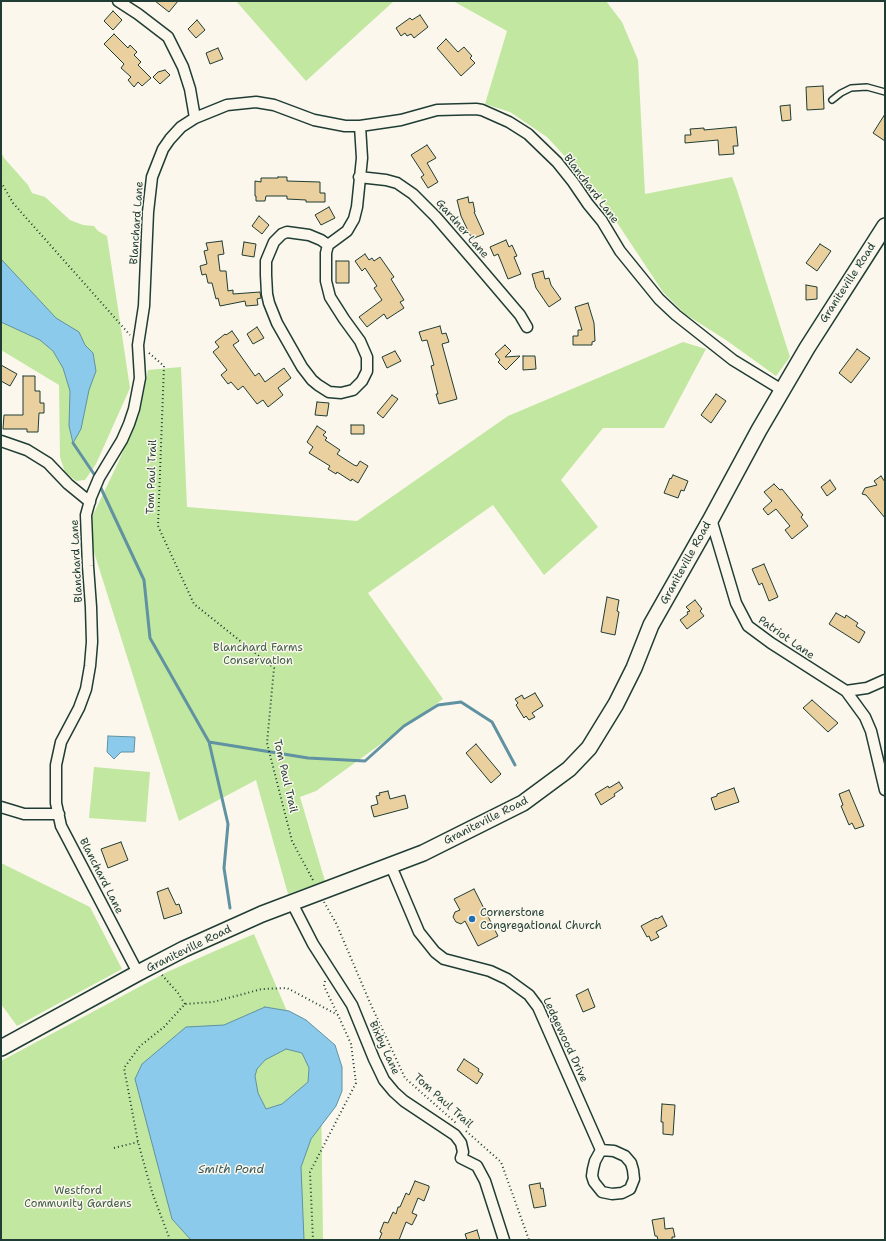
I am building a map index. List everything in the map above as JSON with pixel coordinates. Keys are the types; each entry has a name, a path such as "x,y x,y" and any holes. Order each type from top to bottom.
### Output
{"main road":[{"name":"Graniteville Road","path":"1,1048 184,949 262,914 422,853 524,803 569,769 586,751 616,704 634,668 651,625 711,519 758,430 807,348 885,226"}],"street":[{"path":"118,1 138,14 168,38 183,66 190,89 195,118"},
{"name":"Blanchard Lane","path":"138,973 61,826 56,796 56,765 61,742 79,708 86,689 90,666 92,642 86,544 86,515 99,478 122,440 129,424 140,378 138,345 144,306 148,212 152,177 163,149 181,126 195,118 227,105 256,102 274,105 314,120 345,126 360,126 401,120 437,110 482,110 509,122 528,134 557,162 602,221 620,251 659,299 676,315 733,360 782,390"},
{"path":"328,245 321,240 303,234 287,232 282,234 274,242 266,261 267,294 276,323 302,367 318,385 329,392 341,393 353,390 360,384 365,377 368,365 364,349 360,341 330,296 326,281 326,253 328,245 347,231 354,219 362,158 360,126"},
{"name":"Gardner Lane","path":"359,177 386,180 397,183 416,197 440,222 520,315 527,327"},
{"path":"1,441 27,450 48,463 68,484 90,502"},
{"name":"Patriot Lane","path":"711,519 736,603 748,626 771,643 846,690 865,717 871,731 885,790"},
{"path":"846,690 867,688 885,680"},
{"path":"1,806 24,814 59,814"},
{"name":"Ledgewood Drive","path":"391,866 419,932 435,952 444,959 465,966 490,971 507,979 529,995 538,1007 601,1150"},
{"name":"Bixby Lane","path":"292,903 313,944 352,1005 384,1080 404,1101 455,1135 461,1143 463,1152 461,1158 477,1166 485,1181 504,1240"},
{"path":"601,1150 614,1151 625,1156 631,1163 634,1179 630,1189 622,1193 612,1194 602,1192 594,1182 592,1176 593,1169 595,1161 601,1150"}],"lane":[{"path":"832,100 850,88 867,87 885,92"}],"path":[{"path":"1,117 1,122"},
{"name":"Tom Paul Trail","path":"1,182 13,203 138,345 164,366 158,526 194,604 274,668 267,745 292,841 336,923 371,1005 405,1078 459,1125"},
{"path":"153,965 178,993 185,1004"},
{"path":"313,1240 310,1172 356,1083 352,1044 324,986 326,966"},
{"path":"170,1240 166,1234 152,1192 138,1142 124,1068 140,1046 164,1027 185,1004 213,1002 262,989 286,988 338,1015"},
{"name":"Tom Paul Trail","path":"465,1130 500,1162 529,1240"},
{"path":"114,1148 138,1142"}],"green space":[{"path":"236,1 394,1 306,81"},
{"path":"453,1 606,1 622,22 638,60 645,194 732,177 790,357 776,376 726,340 685,314 663,292 594,188 547,137 510,112 485,104 507,31"},
{"path":"1,152 4,158 28,185 32,193 45,197 70,220 83,225 94,226 98,231 107,236 130,388 96,464 85,480 76,481 65,472 60,457 59,385 1,350"},
{"name":"Blanchard Farms Conservation","path":"683,342 706,349 664,428 603,428 561,480 598,527 544,575 493,505 368,593 443,699 316,791 300,797 325,881 288,894 256,780 179,821 93,549 92,517 139,415 148,370 181,367 187,507 357,521 508,416"},
{"path":"94,767 150,772 146,822 89,818"},
{"path":"1,863 90,907 122,969 17,1026 1,1004"},
{"name":"Westford Community Gardens","path":"254,934 321,1091 323,1240 1,1240 1,1061 167,972"}],"water":[{"path":"1,259 56,318 79,332 85,345 93,353 96,371 89,390 81,429 73,443 69,426 70,391 63,368 53,351 40,340 1,322"},
{"path":"108,736 135,737 134,752 121,752 114,759 107,752"},
{"name":"Smith Pond","path":"265,1007 289,1011 306,1020 335,1045 342,1067 342,1091 336,1106 311,1139 301,1167 304,1240 191,1240 172,1219 135,1079 142,1064 186,1027 224,1025","holes":["286,1049 302,1053 309,1068 308,1082 282,1104 266,1109 258,1093 255,1076 257,1069 265,1060"]}],"building":[{"path":"155,1 178,1 169,12"},
{"path":"113,11 122,20 113,30 104,21"},
{"path":"420,15 428,27 414,38 411,34 407,36 405,33 401,36 396,28 410,18 412,20"},
{"path":"197,20 205,30 196,38 188,29"},
{"path":"114,34 128,48 130,45 137,52 134,55 141,62 138,65 151,78 142,86 138,82 134,87 128,80 131,77 121,68 124,64 104,44"},
{"path":"446,39 458,52 464,47 472,56 470,58 475,63 461,76 437,48"},
{"path":"218,48 223,59 210,64 206,53"},
{"path":"165,70 170,75 160,84 153,77 158,72"},
{"path":"823,86 824,109 807,110 806,87"},
{"path":"790,105 791,120 782,121 780,106"},
{"path":"885,114 885,141 873,133"},
{"path":"736,127 738,146 733,146 734,154 719,155 718,140 685,143 685,135 691,135 690,129 704,128 704,130"},
{"path":"427,145 436,158 427,163 438,182 428,188 421,177 424,175 411,155"},
{"path":"287,177 287,181 320,182 320,193 325,193 325,202 306,202 306,200 287,199 287,196 266,196 265,201 256,201 255,181 261,182 261,178"},
{"path":"468,197 469,203 473,202 474,212 484,234 472,239 461,216 457,200"},
{"path":"329,207 335,218 321,225 315,215"},
{"path":"259,216 269,225 262,234 252,226"},
{"path":"506,240 509,247 512,245 517,256 514,257 521,274 508,279 498,254 494,256 490,247"},
{"path":"222,241 224,254 218,255 220,271 226,271 228,291 233,290 233,294 260,292 261,298 257,299 258,305 246,306 245,301 220,306 218,298 216,299 212,283 208,283 206,274 202,275 200,266 207,264 204,251 208,250 206,243"},
{"path":"244,242 256,244 254,257 242,255"},
{"path":"820,244 831,251 817,271 806,263"},
{"path":"365,254 369,260 372,258 374,261 380,257 394,277 391,279 404,300 400,302 404,308 387,319 384,314 367,327 359,317 382,300 374,288 377,286 365,268 362,271 355,261"},
{"path":"336,261 349,261 349,283 336,283"},
{"path":"543,271 545,279 549,278 551,285 561,299 549,307 536,288 532,274"},
{"path":"806,285 817,287 817,299 806,300"},
{"path":"588,303 594,323 595,341 592,342 592,345 573,345 573,336 578,336 578,330 582,330 575,307"},
{"path":"440,326 442,334 446,333 449,342 442,344 457,399 439,404 431,366 434,365 427,340 422,341 419,332"},
{"path":"257,327 264,338 253,344 247,334"},
{"path":"232,331 239,341 233,345 255,376 259,373 265,382 284,368 291,378 278,388 283,395 268,407 263,400 257,404 243,386 238,390 231,382 228,384 221,375 227,370 213,352 219,347 215,342 225,334 226,335"},
{"path":"505,345 511,351 505,357 520,356 506,370 498,362 500,360 495,354"},
{"path":"857,349 870,358 851,383 839,373"},
{"path":"395,351 401,361 387,368 382,357"},
{"path":"523,356 535,356 536,369 523,370"},
{"path":"1,365 17,374 10,386 1,381"},
{"path":"23,376 35,376 35,391 40,391 40,403 44,403 44,413 39,413 38,432 27,432 27,429 3,429 4,415 23,415"},
{"path":"716,394 726,401 711,423 701,415"},
{"path":"392,395 398,399 383,418 377,413"},
{"path":"317,402 329,403 327,416 315,415"},
{"path":"351,425 364,425 364,434 351,434"},
{"path":"317,426 326,432 323,435 327,438 325,440 340,450 337,454 354,465 357,466 360,461 368,466 358,483 352,479 351,481 337,472 336,474 328,469 330,466 309,453 313,447 307,442"},
{"path":"673,475 688,481 684,491 681,490 678,498 664,493 670,478 671,479"},
{"path":"881,476 885,482 885,518 866,495 862,494 865,488 877,485 874,481"},
{"path":"830,480 836,489 827,496 821,487"},
{"path":"774,484 780,490 782,489 803,515 801,517 808,526 792,539 785,530 790,526 776,509 768,515 763,509 772,501 764,492"},
{"path":"764,564 778,597 769,601 762,583 759,585 752,569"},
{"path":"607,597 619,600 617,611 619,612 615,635 601,632"},
{"path":"695,600 702,609 700,611 704,616 687,629 680,620 688,614 687,612 690,611 686,607"},
{"path":"836,613 845,618 846,615 858,623 856,626 865,632 859,643 829,624"},
{"path":"535,693 543,706 532,713 535,717 529,720 526,716 524,718 516,705 518,703 515,699 522,695 524,699"},
{"path":"812,700 838,723 828,732 803,708"},
{"path":"476,744 501,774 491,783 466,753"},
{"path":"619,782 623,788 614,794 615,796 601,805 595,794 608,786 609,788"},
{"path":"734,788 739,802 715,810 711,798 717,796 717,794"},
{"path":"849,790 864,826 855,829 852,823 849,825 841,806 843,805 839,794"},
{"path":"388,791 390,799 405,795 408,808 374,817 371,806 378,804 376,796 380,795 379,793"},
{"path":"121,842 128,860 108,868 101,849"},
{"path":"168,888 176,905 179,904 182,913 164,919 157,892"},
{"name":"Cornerstone Congregational Church","path":"474,889 498,936 478,946 465,921 461,924 456,922 453,917 455,912 460,910 454,899"},
{"path":"662,916 667,926 656,932 659,937 651,941 641,926"},
{"path":"588,989 595,1007 583,1012 576,995"},
{"path":"464,1059 479,1069 478,1071 483,1074 477,1084 457,1070"},
{"path":"662,1104 675,1105 673,1135 663,1134 663,1122 661,1122"},
{"path":"415,1181 429,1186 429,1188 424,1201 418,1198 412,1213 417,1215 412,1225 406,1222 399,1240 379,1240 384,1222 388,1223 393,1212 396,1214 398,1207 400,1207 406,1193 409,1195"},
{"path":"540,1183 541,1189 543,1188 546,1206 534,1208 529,1185"},
{"path":"664,1218 665,1229 673,1228 675,1237 672,1237 672,1240 658,1240 657,1236 655,1236 652,1220"},
{"path":"477,1230 480,1240 467,1240 465,1234"}],"waterway":[{"path":"73,443 96,477"},
{"path":"99,484 144,580 150,638 209,742 228,824 224,868 230,908"},
{"path":"209,742 308,758 365,761 404,726 438,705 461,702 492,722 515,765"}],"place":[{"name":"Cornerstone Congregational Church","path":"472,919"}]}
